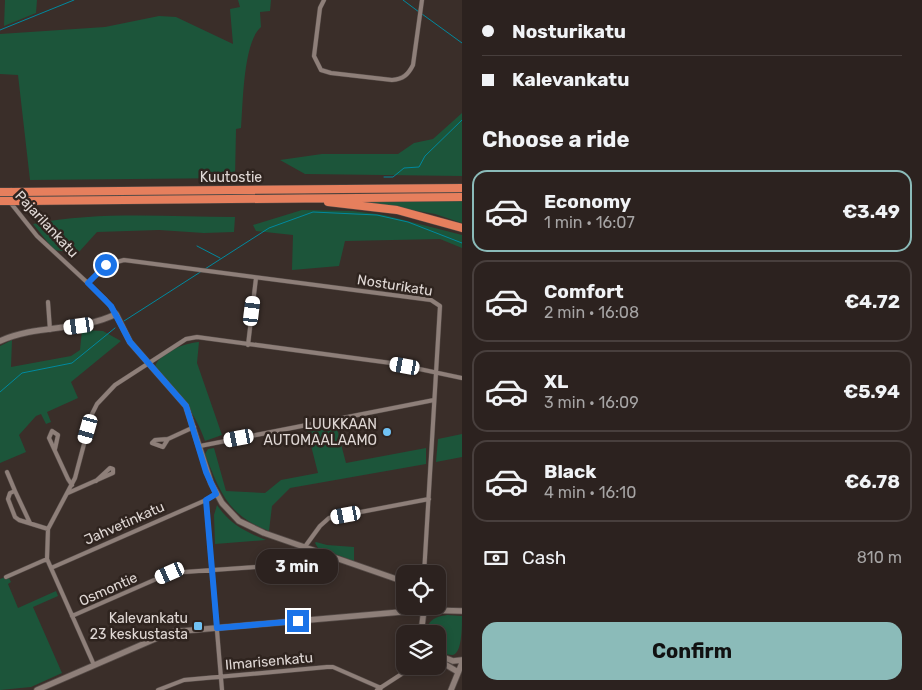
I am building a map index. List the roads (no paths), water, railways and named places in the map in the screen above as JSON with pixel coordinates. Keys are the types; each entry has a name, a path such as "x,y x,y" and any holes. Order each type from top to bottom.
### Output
{"highway":[{"name":"Kuutostie","path":"0,191 462,187"},
{"name":"Kuutostie","path":"0,201 462,197"},
{"path":"216,199 308,200 373,206 422,215 462,228"}],"street":[{"path":"324,0 320,8 314,56 321,70 331,73 400,80 408,74 413,65 422,0"},
{"name":"Pajarilankatu","path":"0,191 37,236 105,299 116,314 130,342 186,406 200,446 206,472 216,494 239,521 257,531 396,579"},
{"name":"Nosturikatu","path":"88,283 106,265 124,260 431,300 440,306 425,565"},
{"path":"248,345 256,278"},
{"path":"48,302 50,330"},
{"path":"0,341 15,335 93,324 116,314"},
{"path":"94,665 51,568 48,559 48,529 72,485 97,404 116,384 186,339 192,338 391,364 462,378"},
{"path":"200,446 434,400"},
{"path":"168,439 194,427"},
{"path":"55,449 72,485"},
{"path":"7,472 30,523"},
{"path":"68,493 96,481"},
{"path":"15,491 10,493 8,499 15,517 48,529"},
{"name":"Jahvetinkatu","path":"51,568 216,494"},
{"path":"304,548 320,526 329,518 429,499"},
{"path":"206,500 222,690"},
{"name":"Osmontie","path":"72,616 170,573 212,572 322,562 327,556"},
{"path":"6,577 48,559"},
{"path":"446,609 462,611"},
{"path":"37,690 163,634 396,611"},
{"path":"446,658 462,661 451,690"},
{"path":"446,665 458,672"},
{"name":"Ilmarisenkatu","path":"158,690 184,680 333,667 379,689"},
{"path":"379,689 400,675"}],"waterway":[{"path":"0,30 74,0"},
{"path":"403,0 419,12"},
{"path":"422,14 462,43"},
{"path":"384,177 393,177 404,168 419,167 425,156 462,120"},
{"path":"205,269 269,228 313,212 377,215 408,222 462,243"},
{"path":"197,246 220,258"},
{"path":"124,321 202,271"},
{"path":"0,392 22,373 72,363 115,328"}],"place":[{"name":"LUUKKAAN AUTOMAALAAMO","path":"387,432"},
{"name":"Kalevankatu 23 keskustasta","path":"198,626"}]}
